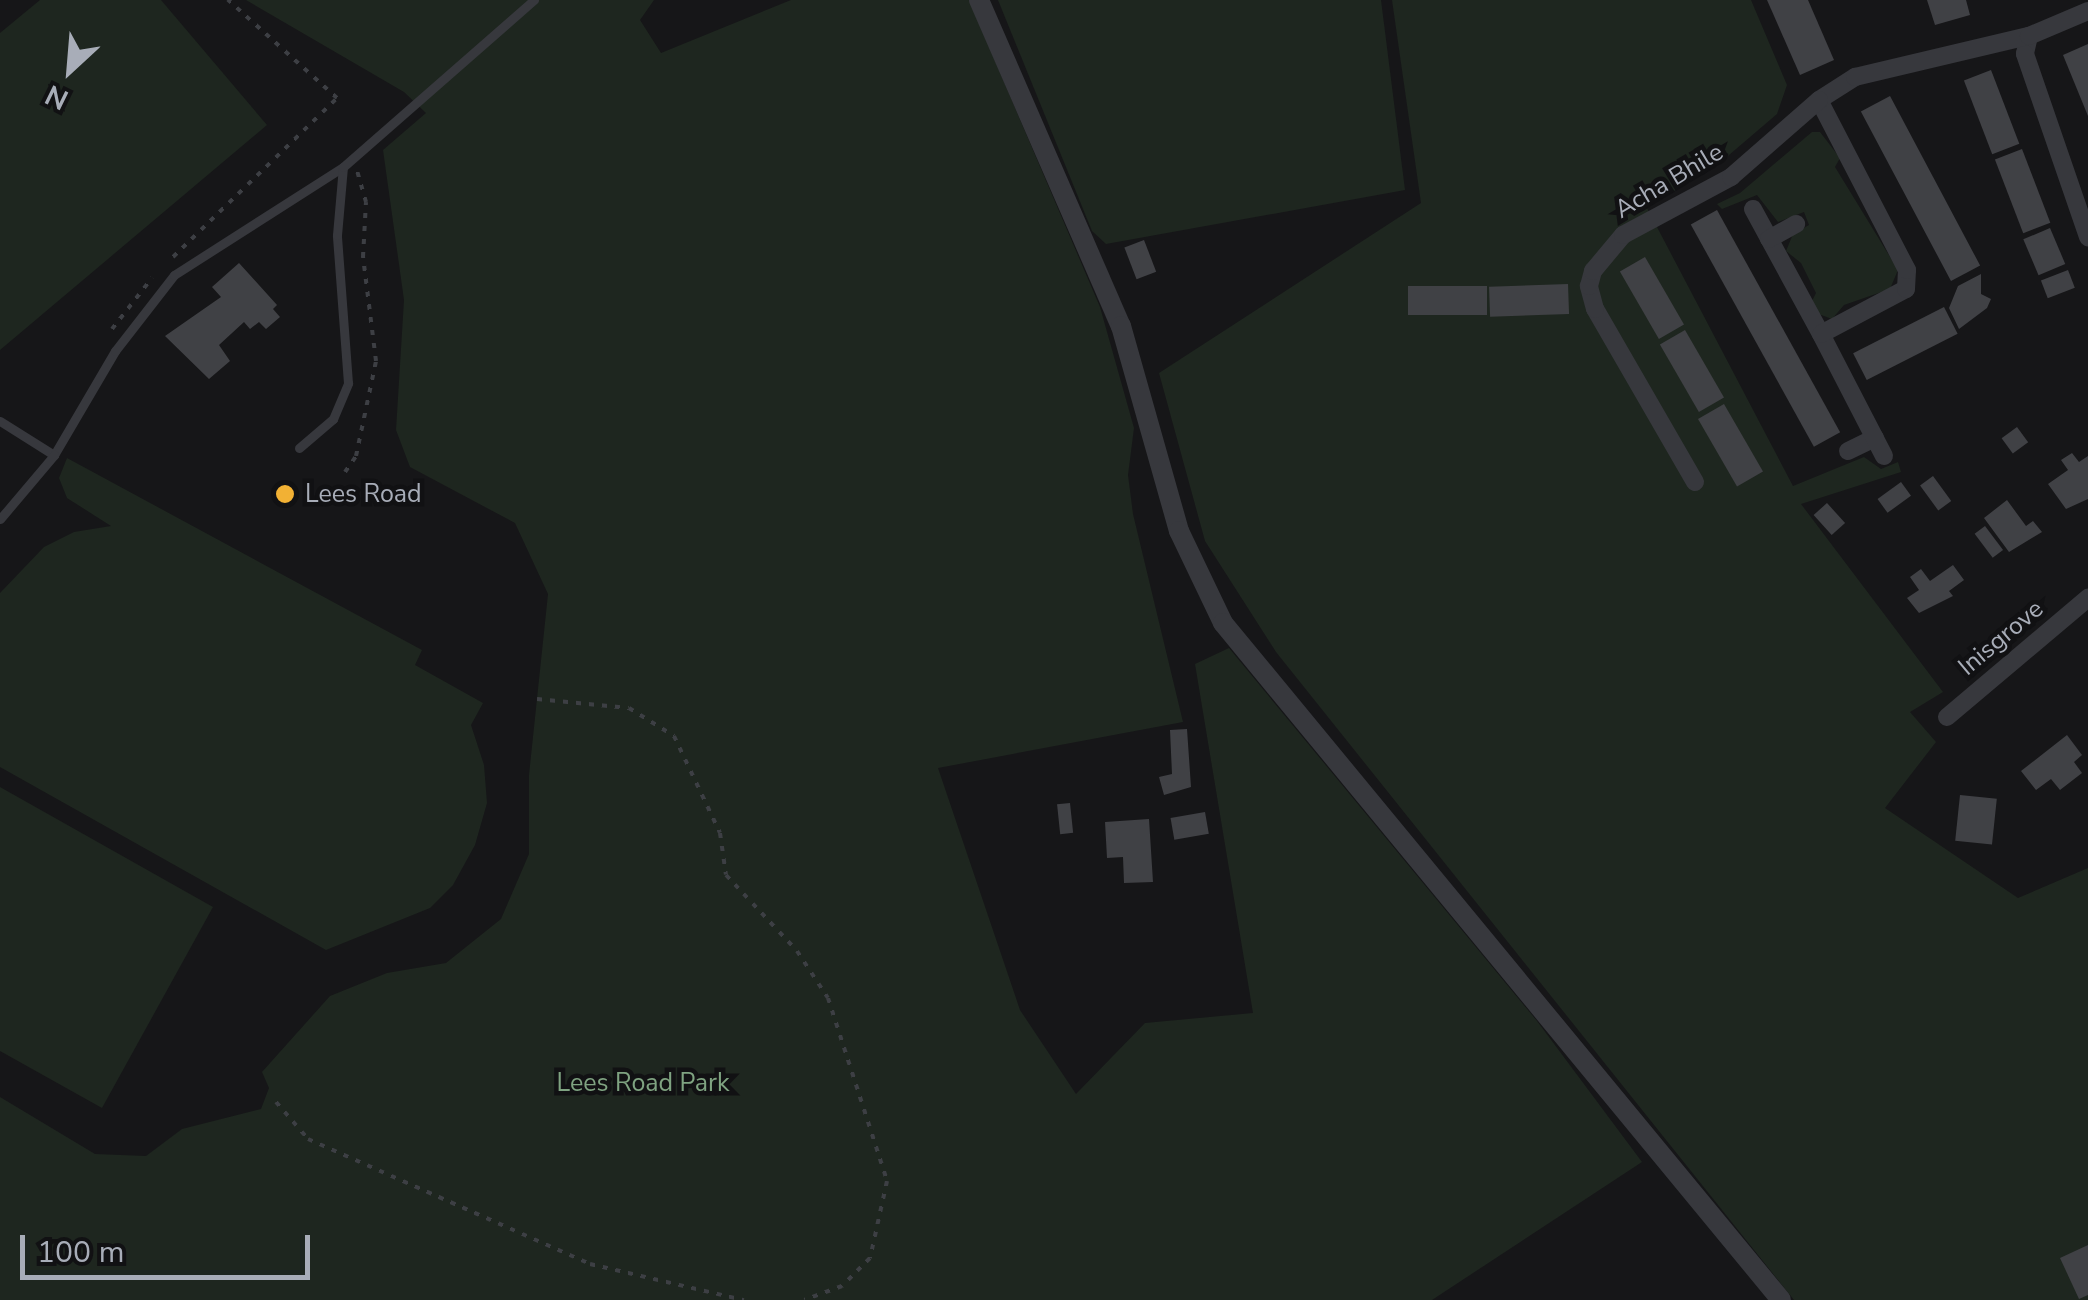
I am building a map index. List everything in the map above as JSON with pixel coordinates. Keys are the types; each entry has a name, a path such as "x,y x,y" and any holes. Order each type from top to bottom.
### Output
{"street":[{"path":"978,0 1121,326 1179,531 1222,622 1781,1300"},
{"name":"Acha Bhile","path":"1695,482 1595,309 1588,286 1593,271 1623,235 1731,177 1818,100 1854,77 2030,36 2088,11"},
{"path":"2030,36 2025,54 2087,233"},
{"path":"1818,100 1908,270 1906,288 1821,334"},
{"path":"1753,209 1884,456"},
{"path":"1770,239 1796,224"},
{"path":"1848,451 1875,438"},
{"name":"Inisgrove","path":"1947,717 2088,598"}],"lane":[{"path":"0,519 54,455 115,351 174,275 347,164 534,0"},
{"path":"300,448 333,419 348,383 338,235 347,164"},
{"path":"0,421 54,455"}],"path":[{"path":"169,262 337,98 228,0"},
{"path":"345,472 356,456 376,360 364,256 366,202 347,164"},
{"path":"108,338 127,302 155,275"},
{"path":"537,699 629,708 674,736 720,834 726,876 797,950 828,998 887,1181 870,1258 842,1286 804,1300"},
{"path":"276,1102 308,1139 590,1264 744,1300"}],"green space":[{"path":"40,0 161,0 267,125 0,350 0,33"},
{"name":"Lees Road Park","path":"246,0 654,0 640,20 661,53 791,0 969,0 1100,307 1134,428 1128,475 1133,514 1183,722 938,768 1020,1010 1076,1094 1145,1023 1253,1013 1195,664 1229,648 1537,1021 1642,1162 1432,1300 0,1300 0,1097 95,1154 146,1156 182,1129 261,1109 269,1088 262,1072 330,996 387,973 446,963 501,919 529,854 529,775 548,594 515,523 410,467 396,430 404,300 383,150 426,113 404,92"},
{"path":"998,0 1381,0 1405,190 1106,244 1092,231"},
{"path":"1392,0 1751,0 1787,85 1777,114 1722,161 1647,208 1793,486 1864,457 1881,469 1898,462 1901,472 1801,504 1943,692 1910,712 1936,742 1885,808 2018,898 2088,868 2088,1300 1794,1300 1276,652 1205,541 1159,373 1421,203"},
{"path":"1812,132 1820,132 1840,158 1835,167 1898,270 1890,289 1844,305 1832,319 1816,313 1811,303 1816,293 1801,263 1786,251 1793,234 1809,225 1804,212 1778,222 1757,195 1722,209 1717,204 1740,193"},
{"path":"67,458 422,650 415,665 483,703 471,725 484,765 487,803 475,845 453,885 430,908 326,950 0,767 0,593 44,547 74,532 111,526 67,498 59,478"},
{"path":"0,787 213,907 102,1108 0,1051"}],"building":[{"path":"1767,0 1808,0 1834,60 1800,75"},
{"path":"1927,0 1966,0 1970,15 1935,25"},
{"path":"2088,44 2088,116 2063,55"},
{"path":"1991,70 2019,144 1992,154 1964,80"},
{"path":"1890,96 1980,266 1951,281 1861,111"},
{"path":"2022,149 2050,223 2023,233 1995,159"},
{"path":"1717,210 1840,432 1814,447 1691,225"},
{"path":"2050,228 2065,264 2039,275 2023,239"},
{"path":"1144,240 1156,272 1137,279 1124,248"},
{"path":"1645,257 1684,325 1659,339 1620,272"},
{"path":"239,263 277,305 273,309 280,317 266,329 259,322 250,329 244,322 219,345 230,361 209,379 165,336 221,297 212,287"},
{"path":"2068,270 2075,288 2048,298 2041,280"},
{"path":"1981,274 1981,294 1991,299 1987,308 1959,329 1949,308 1958,286"},
{"path":"1568,284 1569,314 1490,317 1489,287"},
{"path":"1408,286 1487,286 1487,315 1408,315"},
{"path":"1944,307 1958,334 1867,380 1853,353"},
{"path":"1685,330 1724,398 1699,412 1660,344"},
{"path":"1724,404 1763,472 1737,487 1698,419"},
{"path":"2017,427 2028,442 2013,454 2002,438"},
{"path":"2072,453 2079,462 2088,456 2088,499 2066,509 2048,484 2068,470 2061,460"},
{"path":"1933,476 1951,501 1938,510 1920,485"},
{"path":"1901,482 1911,496 1888,513 1878,499"},
{"path":"2007,500 2026,526 2033,521 2042,532 2009,552 1984,518"},
{"path":"1827,503 1845,523 1832,535 1814,515"},
{"path":"1985,526 2003,550 1993,558 1975,534"},
{"path":"1953,565 1964,580 1949,591 1953,596 1919,613 1907,598 1919,590 1910,577 1921,569 1930,581"},
{"path":"1187,729 1191,787 1164,795 1159,777 1172,774 1170,730"},
{"path":"2067,735 2082,755 2074,762 2082,773 2060,790 2051,779 2036,790 2021,771"},
{"path":"1960,795 1997,799 1992,845 1955,841"},
{"path":"1070,803 1073,833 1060,834 1057,804"},
{"path":"1205,812 1209,834 1174,840 1171,818"},
{"path":"1149,819 1153,882 1124,883 1123,857 1107,858 1105,822"},
{"path":"2088,1245 2088,1295 2079,1299 2060,1258"}],"place":[{"name":"Lees Road","path":"285,494"}]}
